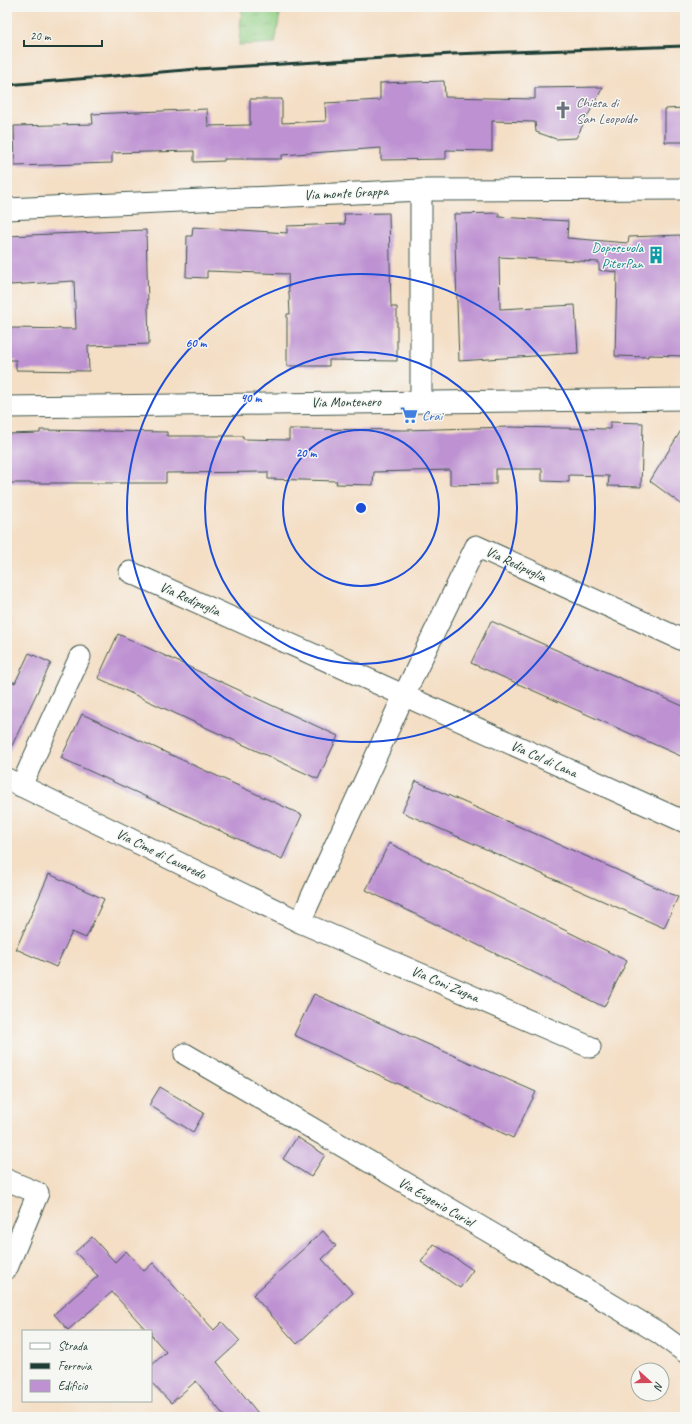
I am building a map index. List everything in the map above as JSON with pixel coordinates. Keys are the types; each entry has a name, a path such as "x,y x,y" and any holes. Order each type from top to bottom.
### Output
{"street":[{"name":"Via monte Grappa","path":"7,209 421,190 685,189"},
{"path":"421,190 421,401"},
{"name":"Via Montenero","path":"7,407 685,399"},
{"name":"Via Redipuglia","path":"300,922 404,695 476,546 685,641"},
{"name":"Via Redipuglia","path":"130,572 404,695"},
{"name":"Via Cime di Lavaredo","path":"80,657 14,782 300,922"},
{"name":"Via Col di Lana","path":"404,695 685,822"},
{"name":"Via Coni Zugna","path":"300,922 590,1047"},
{"name":"Via Eugenio Curiel","path":"185,1054 540,1261 659,1333 685,1352"},
{"path":"7,1180 38,1193 7,1268"}],"green space":[{"path":"242,7 281,7 275,43 239,45"}],"building":[{"path":"444,81 445,97 535,99 535,88 603,87 576,138 556,139 536,132 535,122 492,121 492,151 446,150 446,159 381,160 381,148 282,155 282,159 224,159 224,161 194,162 194,151 112,153 112,163 15,166 14,126 93,124 92,114 207,109 208,126 250,125 250,99 282,99 282,123 326,121 325,103 380,100 380,83"},
{"path":"685,108 685,142 665,142 665,109"},
{"path":"389,213 391,307 397,307 397,361 329,360 329,366 287,366 287,314 290,314 288,274 207,271 207,278 186,277 187,236 192,236 193,227 287,233 287,226 345,224 344,214"},
{"path":"499,213 499,217 568,221 567,238 628,243 629,237 680,235 682,244 685,244 685,356 615,356 617,272 599,270 599,262 499,257 500,309 575,305 578,353 459,361 454,214"},
{"path":"146,230 149,344 88,346 89,371 16,370 16,360 8,360 9,328 76,329 74,281 10,285 7,236"},
{"path":"610,422 643,423 641,487 608,486 609,476 569,475 569,482 542,481 542,469 496,469 496,484 450,485 450,470 374,472 373,485 336,484 337,481 268,479 268,472 166,473 166,483 7,483 7,434 40,433 40,430 167,432 167,436 243,436 243,439 289,440 289,429 405,430 510,427 610,429"},
{"path":"685,424 685,507 650,481"},
{"path":"491,621 685,707 685,758 471,663"},
{"path":"118,634 338,736 318,779 98,678"},
{"path":"29,653 51,663 7,756 7,679 15,683"},
{"path":"82,714 302,815 282,859 61,758"},
{"path":"416,781 678,897 664,928 402,812"},
{"path":"389,843 627,961 604,1007 366,890"},
{"path":"49,874 104,899 86,938 72,932 56,967 16,949"},
{"path":"314,994 536,1092 513,1138 294,1035"},
{"path":"160,1087 204,1113 193,1132 149,1105"},
{"path":"297,1137 325,1155 311,1177 283,1159"},
{"path":"323,1231 336,1246 322,1259 353,1293 297,1344 253,1295"},
{"path":"92,1237 115,1262 126,1251 144,1271 153,1263 214,1330 222,1322 240,1341 217,1362 261,1417 225,1417 196,1381 171,1403 152,1383 152,1365 166,1352 152,1336 152,1330 146,1330 112,1292 68,1330 54,1314 98,1276 75,1252"},
{"path":"434,1244 473,1270 460,1288 421,1262"}],"railway":[{"path":"7,85 197,69 453,54 685,46"}],"place":[{"name":"Chiesa di San Leopoldo","path":"563,110"},
{"name":"Doposcuola PiterPan","path":"656,255"},
{"name":"Crai","path":"409,415"}]}
